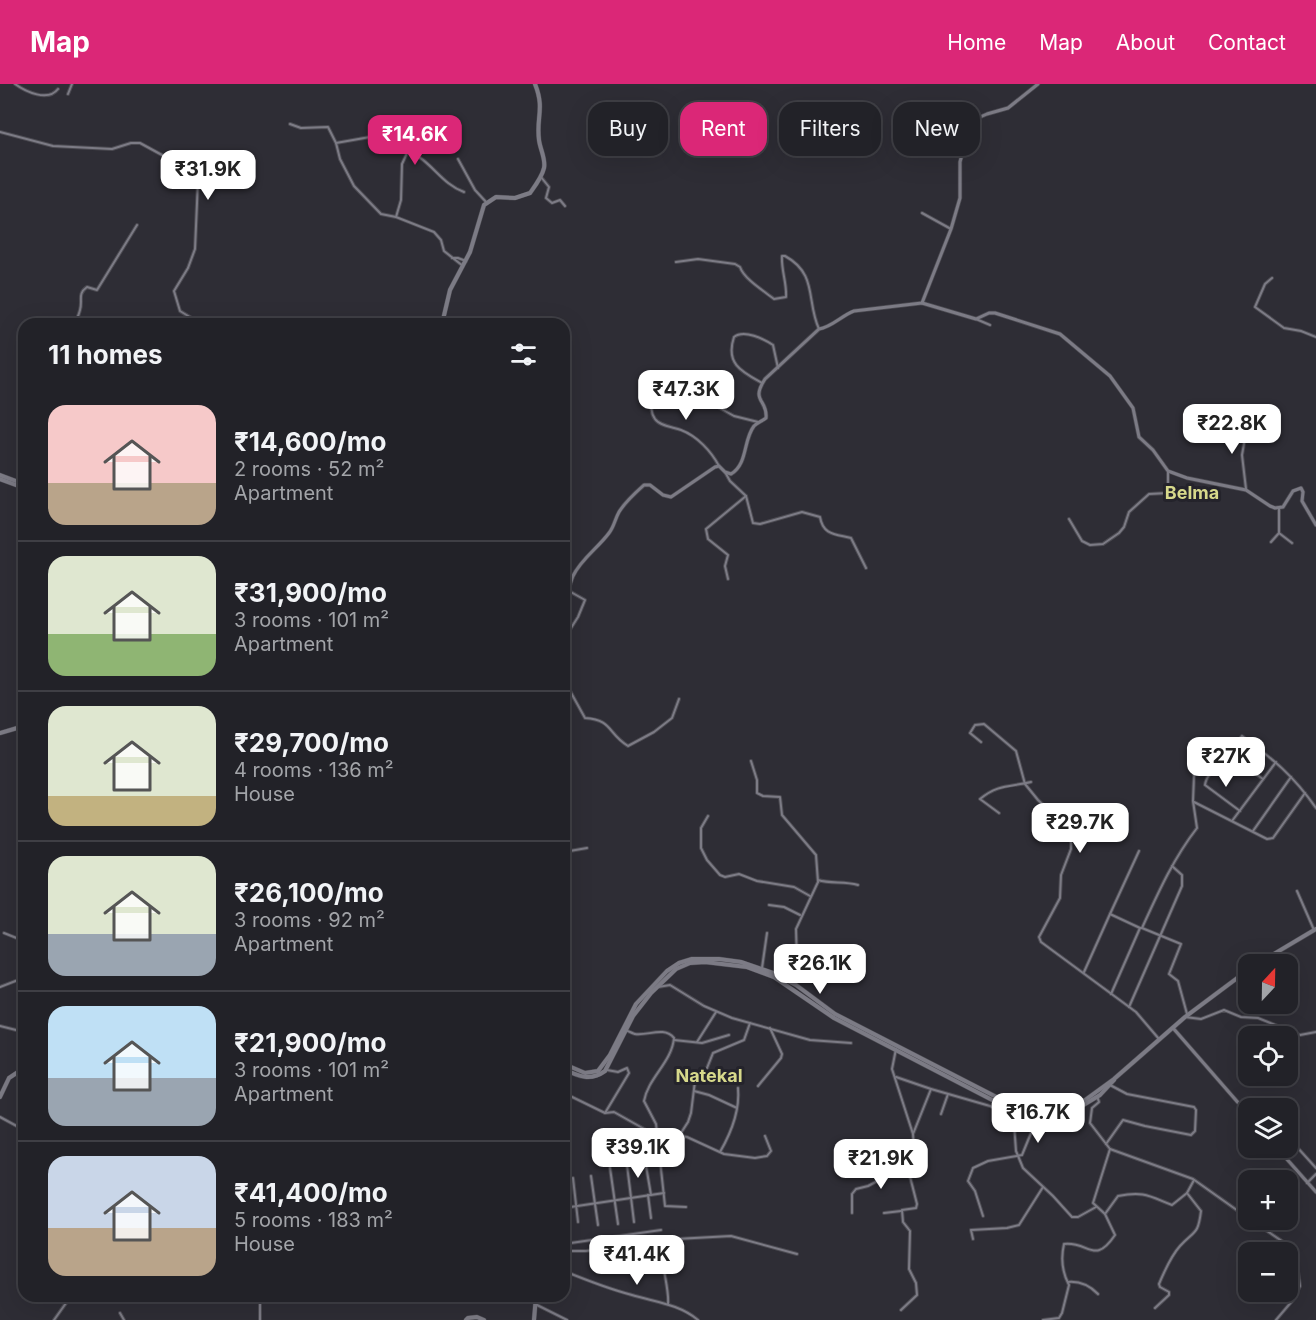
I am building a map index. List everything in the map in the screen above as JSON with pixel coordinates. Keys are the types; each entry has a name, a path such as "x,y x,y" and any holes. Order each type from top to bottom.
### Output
{"main road":[{"path":"443,318 450,290 465,264 482,211 487,203 496,197 515,198 530,193 540,176 544,162 538,125 541,104 536,84"},
{"path":"0,475 18,481"},
{"path":"0,479 18,486"},
{"path":"0,733 18,728"},
{"path":"1274,954 1315,929"},
{"path":"570,1067 585,1073 598,1071 655,985 672,967 692,959 729,960 762,968 787,982 834,1018 1000,1100 1028,1110 1044,1112 1063,1110 1097,1095 1114,1079"},
{"path":"655,985 676,969 696,962 723,963 747,968 787,982"},
{"path":"896,1047 1017,1111 1038,1116 1065,1114 1083,1107 1186,1016 1238,977"},
{"path":"570,1072 589,1078 606,1070 624,1029"},
{"path":"0,1097 9,1078 18,1072"},
{"path":"534,1320 535,1304"},
{"path":"466,1320 477,1317 484,1320"}],"street":[{"path":"15,84 44,96 52,96 58,89"},
{"path":"68,94 72,84"},
{"path":"922,303 951,229 960,198 960,162 971,121 1008,108 1038,84"},
{"path":"290,124 301,128 328,127 336,143 340,159 354,186 381,214 396,217 434,232 441,240 444,251 451,258 465,264"},
{"path":"0,132 53,146 112,149 131,143 140,143 162,155"},
{"path":"336,143 369,137 402,137"},
{"path":"396,217 401,200 402,164 408,151 427,162 453,188 464,192"},
{"path":"458,159 475,190 487,203"},
{"path":"540,176 549,187 546,198 548,201 560,200 565,206"},
{"path":"191,318 180,311 174,291 188,268 195,249 198,180"},
{"path":"922,213 951,229"},
{"path":"77,318 81,309 82,290 87,287 97,290 137,225"},
{"path":"676,262 698,259 735,264 740,267 747,278 777,299 786,297 781,263 782,256 785,256 799,267 811,288 813,317 819,329"},
{"path":"1272,278 1265,284 1255,307 1284,328 1316,337"},
{"path":"725,472 731,474 739,467 752,428 766,418 767,412 759,399 759,389 762,383 819,329 828,328 846,314 854,311 922,303 990,325"},
{"path":"976,319 989,313 995,313 1060,334 1110,376 1133,408 1139,437 1153,450 1168,471 1187,478 1246,490 1263,503 1279,508 1285,505 1293,491 1301,488 1304,492 1302,501 1316,525"},
{"path":"762,383 740,370 731,354 734,337 741,334 760,338 773,345 778,368"},
{"path":"648,386 652,390 651,405 657,422 685,432 709,450 730,481 746,496 753,523 760,524 802,512 820,517 825,531 850,538 866,568"},
{"path":"709,402 734,416 758,423"},
{"path":"1246,490 1242,455 1248,421"},
{"path":"570,587 573,576 585,558 608,534 624,505 644,485 650,485 663,495 671,497 709,469 719,466"},
{"path":"1069,519 1082,541 1090,545 1109,542 1124,526 1129,512 1149,494 1152,492 1168,493 1168,471"},
{"path":"728,579 725,566 728,555 708,538 706,529 746,496"},
{"path":"1271,542 1279,532 1279,508"},
{"path":"1279,532 1292,543"},
{"path":"570,592 585,600 570,630"},
{"path":"570,695 585,718 604,722 614,735 628,746 654,732 672,718 679,699"},
{"path":"981,742 970,733 975,725 984,724 1016,751 1025,784 1071,832 1071,849 1061,875 1060,898 1040,937 1041,942 1136,1012 1159,1039"},
{"path":"1240,811 1205,785 1213,770 1242,736 1292,777 1316,808"},
{"path":"1111,994 1179,851 1197,828 1191,759 1198,740 1221,763"},
{"path":"1228,754 1263,779"},
{"path":"751,761 757,780 757,793 763,796 780,797 782,815 816,855 818,882 796,929 797,962 787,982"},
{"path":"1232,821 1276,762"},
{"path":"1253,831 1292,777"},
{"path":"999,813 980,799 1000,787 1031,782"},
{"path":"1193,801 1267,839 1273,838 1305,793"},
{"path":"708,816 700,828 701,848 707,860 720,875 725,877 739,874 757,881 794,887 810,896"},
{"path":"570,851 587,848"},
{"path":"1083,973 1139,851"},
{"path":"1129,1007 1182,886 1182,875 1172,866"},
{"path":"818,882 818,880 827,883 858,885"},
{"path":"1297,891 1315,929"},
{"path":"769,905 784,907 802,915"},
{"path":"1110,914 1181,944 1169,974 1178,981 1186,1016 1200,1019 1224,1010 1241,1017 1258,1018 1300,1035 1316,1032"},
{"path":"4,933 18,939"},
{"path":"762,968 767,933"},
{"path":"0,987 18,980"},
{"path":"655,985 670,985 716,1011 750,1023 810,1040 851,1043"},
{"path":"697,1042 716,1011"},
{"path":"679,1136 688,1122 695,1081 707,1068 713,1053 744,1040 750,1023"},
{"path":"0,1026 18,1030"},
{"path":"758,1086 782,1054 770,1028"},
{"path":"1173,1028 1238,1103"},
{"path":"624,1029 635,1034 670,1033 674,1040 673,1048 644,1101 656,1124 657,1134"},
{"path":"674,1040 697,1042 729,1035"},
{"path":"852,1213 852,1194 856,1189 867,1186 907,1165 915,1150 913,1134 892,1069 896,1047"},
{"path":"605,1113 629,1071 625,1068 613,1073 606,1070"},
{"path":"896,1077 990,1106 1007,1115 1014,1123 1016,1150 1023,1168 1072,1217 1078,1217 1096,1207"},
{"path":"1106,1144 1123,1120 1191,1135 1195,1131 1196,1110 1193,1106 1127,1094 1110,1085"},
{"path":"720,1152 730,1136 739,1100 738,1088"},
{"path":"913,1134 931,1089"},
{"path":"694,1090 737,1108"},
{"path":"941,1114 948,1094"},
{"path":"1097,1095 1099,1102 1092,1108 1090,1123 1110,1149 1194,1180 1238,1211"},
{"path":"570,1096 605,1113 614,1112 646,1130 657,1134 687,1137 720,1152 755,1158 767,1156 771,1150 765,1136"},
{"path":"983,1216 975,1191 968,1181 973,1168 988,1161 1019,1156 1026,1148 1038,1116"},
{"path":"0,1117 18,1127"},
{"path":"1298,1148 1316,1168"},
{"path":"1043,1320 1059,1318 1062,1313 1069,1285 1061,1254 1064,1244 1070,1243 1095,1251 1103,1249 1115,1235 1105,1214 1093,1203 1110,1149"},
{"path":"1286,1158 1316,1192"},
{"path":"645,1160 651,1218"},
{"path":"660,1160 666,1207 686,1207"},
{"path":"627,1165 634,1222"},
{"path":"884,1213 916,1208 907,1165"},
{"path":"610,1168 618,1224"},
{"path":"1307,1183 1316,1174"},
{"path":"591,1176 598,1225"},
{"path":"573,1178 578,1222"},
{"path":"1105,1214 1118,1196 1136,1193 1143,1193 1172,1205 1187,1193 1194,1180"},
{"path":"973,1239 971,1230 1019,1225 1043,1187"},
{"path":"570,1207 664,1193"},
{"path":"1155,1308 1169,1295 1169,1292 1160,1287 1160,1284 1172,1257 1180,1246 1193,1235 1199,1225 1201,1211 1187,1193"},
{"path":"901,1310 917,1295 916,1283 909,1269 910,1231 903,1222 902,1210"},
{"path":"570,1243 661,1230"},
{"path":"1265,1230 1295,1250 1300,1286 1293,1300 1276,1320"},
{"path":"668,1304 669,1291 662,1252 665,1243 676,1239 731,1236 797,1254"},
{"path":"570,1251 627,1245"},
{"path":"570,1274 595,1284 668,1304 698,1320"},
{"path":"1068,1282 1076,1281 1098,1294"},
{"path":"54,1320 67,1302"},
{"path":"260,1302 260,1320"},
{"path":"535,1304 567,1320"},
{"path":"120,1313 124,1320"},
{"path":"688,1320 692,1315"}],"district":[{"name":"Belma","path":"1192,492"},
{"name":"Natekal","path":"709,1075"}]}
